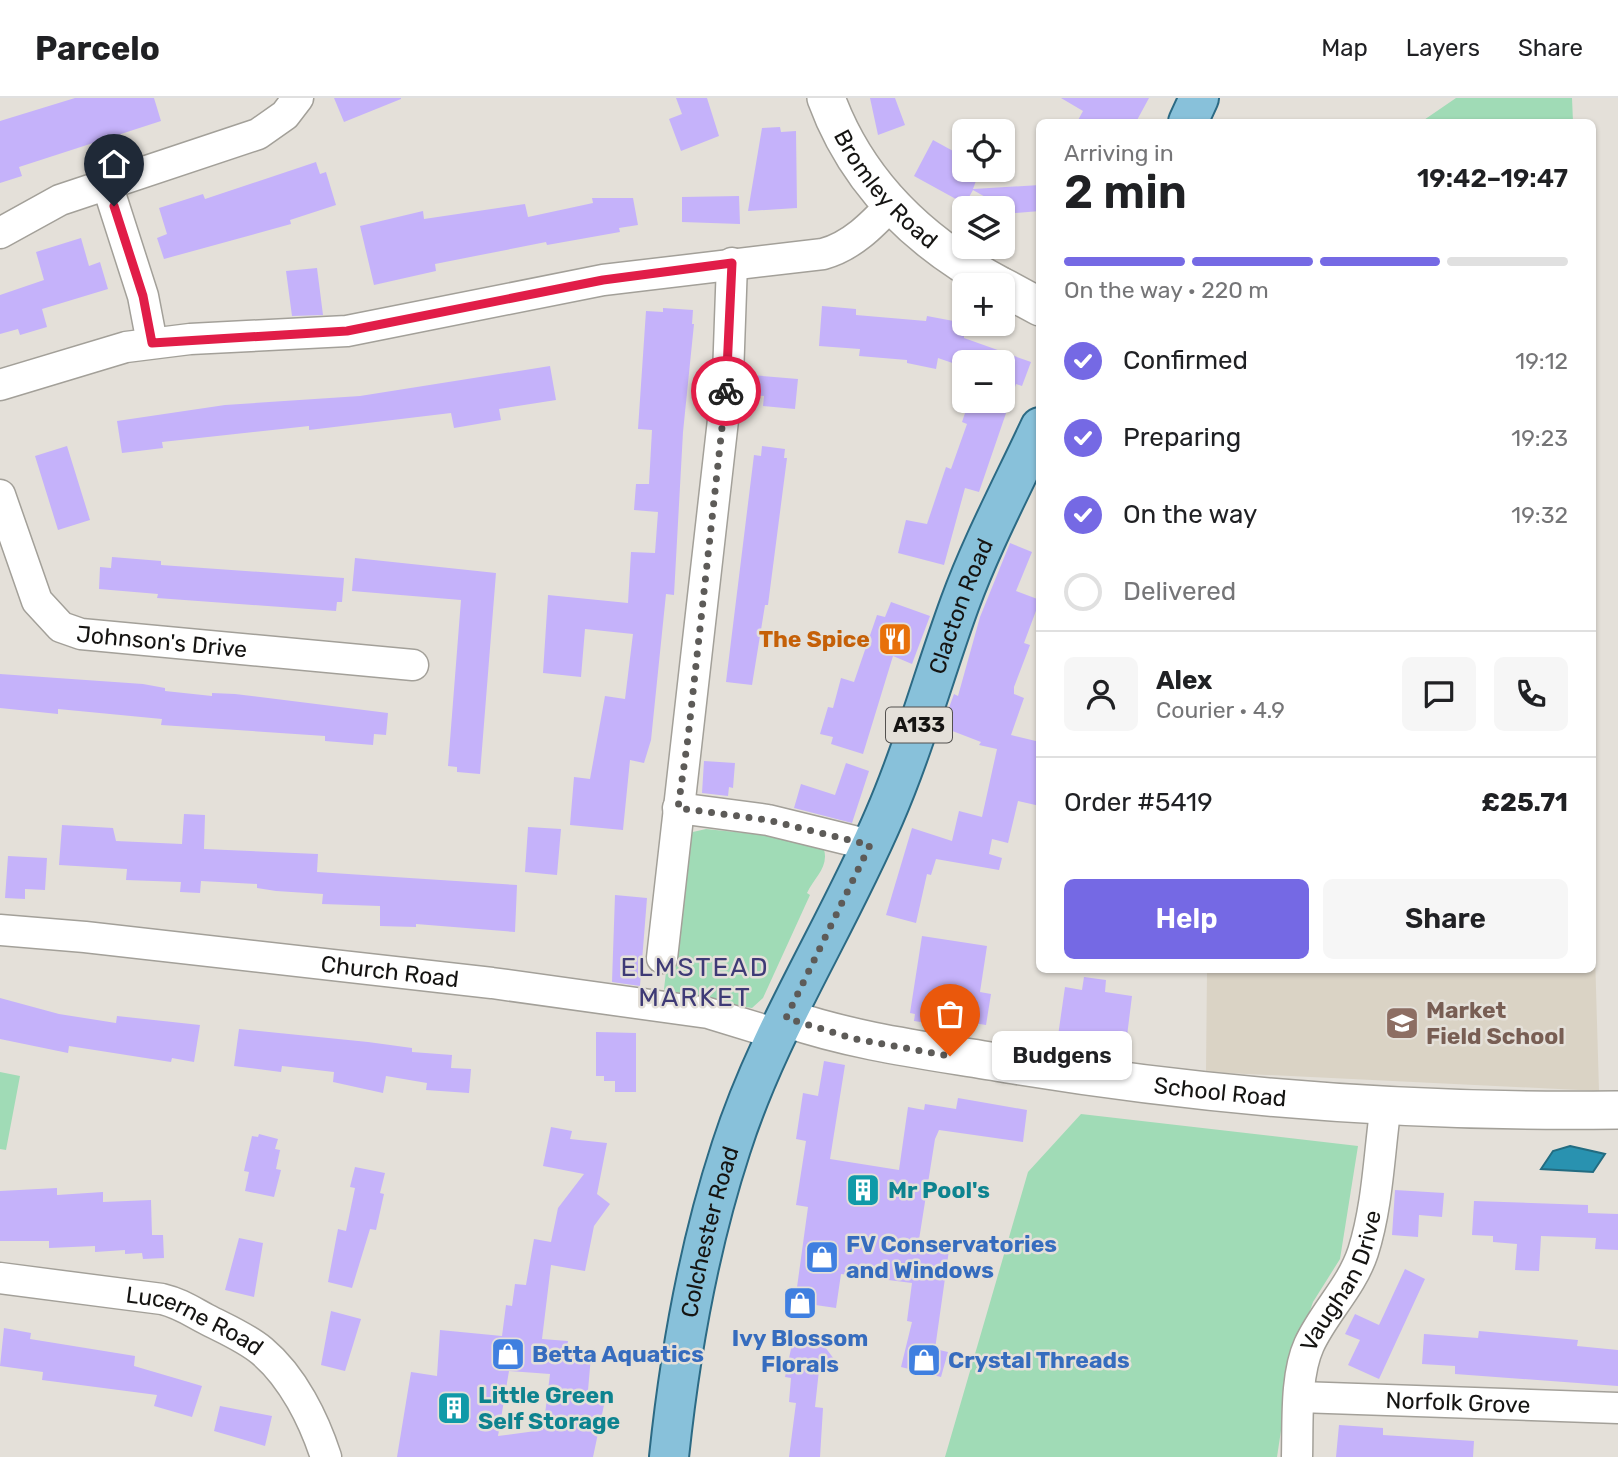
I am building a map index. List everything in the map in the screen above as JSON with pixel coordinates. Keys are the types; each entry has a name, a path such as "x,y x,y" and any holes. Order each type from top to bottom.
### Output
{"main road":[{"path":"1189,119 1199,98"},
{"name":"Clacton Road","path":"781,1026 884,818 961,601 1036,436"},
{"name":"Colchester Road","path":"669,1457 678,1374 704,1241 731,1147 781,1026"}],"street":[{"path":"0,233 47,206 258,134 285,116 299,98"},
{"name":"Bromley Road","path":"826,98 845,141 869,180 934,245 980,273"},
{"path":"107,184 143,296 152,343"},
{"path":"0,384 100,353 152,343 347,331 603,280 839,250 858,237 892,204"},
{"path":"662,958 728,376 732,263"},
{"name":"Bromley Road","path":"1015,294 1036,305"},
{"name":"Johnson's Drive","path":"0,495 37,601 53,621 69,631 413,665"},
{"path":"678,808 768,820 870,845"},
{"name":"Church Road","path":"0,930 85,937 519,987 708,1013 781,1026"},
{"name":"School Road","path":"781,1026 1093,1079 1385,1104 1543,1111 1618,1110"},
{"name":"Vaughan Drive","path":"1297,1457 1298,1397 1309,1346 1353,1279 1363,1252 1372,1219 1385,1104"},
{"name":"Lucerne Road","path":"0,1278 162,1299 178,1303 229,1330 264,1353 279,1369 308,1412 326,1457"},
{"name":"Norfolk Grove","path":"1298,1397 1618,1408"}],"shaded area":[{"name":"Market Field School","path":"1207,973 1596,973 1599,1091 1206,1072"}],"green space":[{"path":"1456,98 1572,98 1573,119 1425,119"},
{"path":"706,829 811,840 821,842 824,850 822,870 807,893 810,895 763,998 752,1008 667,995 664,989 681,844 684,834"},
{"path":"0,1072 20,1076 6,1150 0,1149"},
{"path":"1081,1114 1358,1146 1340,1259 1313,1302 1291,1364 1277,1457 945,1457 1028,1172"}],"water":[{"path":"1570,1146 1605,1154 1593,1172 1541,1169 1553,1151"}],"building":[{"path":"75,98 154,98 161,121 19,167 22,176 0,183 0,121"},
{"path":"334,98 401,98 401,99 344,122"},
{"path":"676,98 707,98 719,136 681,151 669,119 682,114"},
{"path":"870,98 895,98 905,125 878,135"},
{"path":"1061,98 1149,98 1138,119 1079,119 1083,111"},
{"path":"780,127 781,132 796,131 797,208 748,211 762,128"},
{"path":"933,140 952,150 952,182 976,182 973,189 1036,185 1036,211 1015,213 1015,196 984,196 973,190 970,196 952,197 914,176"},
{"path":"316,162 320,174 326,172 336,205 290,220 291,224 164,259 157,238 167,234 159,208 203,194 205,199"},
{"path":"739,196 740,224 682,222 682,197"},
{"path":"592,198 633,198 638,225 619,228 620,232 547,245 546,242 435,264 436,271 374,285 360,226 423,211 424,219 525,204 528,217 593,203"},
{"path":"81,238 89,266 100,262 108,289 42,309 47,327 20,335 18,329 0,334 0,295 44,280 36,252"},
{"path":"317,268 323,315 292,316 286,271"},
{"path":"822,306 856,309 856,315 926,321 927,316 952,321 952,336 964,336 998,350 952,350 952,363 938,358 936,369 907,363 907,360 859,356 860,349 819,346"},
{"path":"663,308 693,310 694,324 683,432 674,595 666,594 651,740 644,763 630,760 623,830 570,825 574,777 590,779 605,696 625,699 633,634 585,629 581,677 543,673 548,595 628,603 631,552 655,553 658,512 634,510 636,484 649,484 652,430 638,429 646,311 663,312"},
{"path":"1015,356 1031,362 1022,386 1016,384 1015,387"},
{"path":"550,366 556,400 499,409 501,420 454,428 451,413 309,430 309,426 162,442 163,448 122,453 117,421 225,405 360,396"},
{"path":"751,375 798,379 795,409 763,406 764,396 749,395"},
{"path":"965,413 1006,413 979,492 965,488 944,565 898,553 906,520 927,524 946,467 951,469 967,424 962,422"},
{"path":"67,446 90,520 58,530 35,456"},
{"path":"762,446 785,449 784,458 787,458 768,605 765,605 752,685 726,682 754,455 761,456"},
{"path":"1010,543 1032,552 1016,591 1036,598 1036,611 1024,643 1030,645 1014,687 1014,694 1024,698 1011,735 1036,741 1036,805 1018,801 1008,843 992,839 989,854 1002,858 999,870 936,859 931,875 927,874 916,923 886,915 912,828 952,841 959,811 982,817 997,749 979,745 981,742 942,727 954,694 958,696 980,617"},
{"path":"112,557 161,561 161,565 344,578 342,602 337,602 336,611 157,598 158,594 99,589 100,567 111,568"},
{"path":"355,558 496,573 480,774 457,772 457,767 448,766 461,600 352,591"},
{"path":"891,602 930,616 912,664 893,656 863,754 831,744 833,737 820,734 828,707 833,708 841,678 854,682 877,615 885,617"},
{"path":"0,674 143,684 165,688 165,691 212,696 212,693 235,694 388,713 386,735 374,734 373,745 325,741 325,736 161,725 162,719 58,709 58,714 0,708"},
{"path":"704,761 735,763 733,788 729,787 728,796 702,793"},
{"path":"846,763 869,771 852,823 794,808 801,784 835,795"},
{"path":"184,814 205,815 204,849 318,854 317,872 517,885 515,932 416,924 416,927 380,926 380,906 322,904 323,894 276,891 257,888 257,884 201,881 200,893 180,892 181,882 126,880 127,869 59,865 62,825 113,828 116,841 182,844"},
{"path":"528,827 561,829 557,875 525,872"},
{"path":"8,856 47,858 45,890 25,889 25,899 5,898"},
{"path":"615,895 647,898 640,986 612,982"},
{"path":"922,936 987,946 980,992 991,994 986,1025 941,1018 940,1025 914,1021 915,1014 910,1013"},
{"path":"1084,977 1106,980 1105,992 1132,996 1124,1060 1056,1050 1065,987 1082,990"},
{"path":"0,998 59,1014 116,1023 117,1016 200,1025 194,1062 172,1058 171,1062 69,1046 68,1053 0,1039"},
{"path":"239,1029 368,1042 412,1048 412,1052 452,1055 451,1068 471,1069 469,1093 426,1090 427,1083 386,1076 383,1093 333,1082 334,1072 282,1066 281,1072 234,1066"},
{"path":"596,1032 636,1033 636,1092 615,1092 615,1081 604,1081 604,1076 596,1076"},
{"path":"824,1061 845,1065 830,1159 899,1170 908,1107 924,1110 925,1104 956,1109 958,1098 1027,1110 1023,1142 939,1130 935,1139 918,1246 949,1250 935,1349 948,1352 941,1377 901,1367 912,1322 907,1321 912,1283 841,1274 836,1308 795,1302 808,1207 796,1205 806,1141 796,1139 803,1093 818,1096"},
{"path":"551,1127 572,1131 570,1139 607,1143 597,1194 610,1204 594,1226 585,1271 551,1265 542,1339 568,1341 566,1353 591,1356 587,1402 604,1405 593,1457 397,1457 411,1372 437,1376 440,1330 502,1336 506,1305 512,1306 515,1284 526,1285 534,1239 551,1242 558,1208 584,1174 543,1166","holes":["509,1371 550,1374 543,1430 498,1436"]},
{"path":"259,1134 278,1139 275,1149 280,1150 276,1169 281,1170 274,1197 245,1191 249,1172 244,1171 252,1136 258,1137"},
{"path":"355,1167 385,1173 380,1193 384,1194 376,1230 370,1229 352,1288 328,1282 338,1229 346,1231 355,1188 350,1187"},
{"path":"57,1188 57,1195 103,1192 103,1202 151,1200 152,1235 163,1235 164,1258 143,1259 142,1253 125,1254 125,1250 95,1252 95,1246 49,1248 49,1241 0,1241 0,1191"},
{"path":"1395,1190 1444,1193 1442,1217 1419,1215 1418,1237 1392,1235"},
{"path":"1474,1201 1588,1205 1588,1213 1618,1214 1618,1250 1595,1249 1596,1238 1541,1236 1539,1271 1515,1270 1517,1244 1493,1242 1493,1236 1472,1235"},
{"path":"239,1238 263,1243 254,1297 225,1290"},
{"path":"1405,1269 1425,1279 1379,1379 1348,1365 1360,1340 1345,1334 1355,1314 1379,1325"},
{"path":"331,1311 361,1319 345,1371 321,1365"},
{"path":"4,1328 31,1333 30,1339 135,1356 134,1366 202,1386 192,1417 154,1406 157,1395 42,1380 43,1372 0,1366"},
{"path":"1479,1331 1578,1340 1577,1346 1618,1350 1618,1386 1455,1374 1455,1366 1422,1364 1424,1334 1478,1338"},
{"path":"792,1344 825,1347 834,1359 819,1370 815,1407 823,1408 820,1457 789,1457 796,1403 789,1402 791,1378 785,1377"},
{"path":"220,1406 272,1416 265,1446 214,1431"},
{"path":"1339,1425 1383,1428 1383,1435 1474,1441 1473,1457 1336,1457"}],"way so far":[{"path":"726,391 678,808 768,820 870,845 786,1018 855,1039 950,1056"}],"place":[{"name":"The Spice","path":"895,639"},
{"name":"Market Field School","path":"1402,1023"},
{"name":"Budgens","path":"950,1056"},
{"name":"Mr Pool's","path":"863,1190"},
{"name":"FV Conservatories and Windows","path":"822,1257"},
{"name":"Ivy Blossom Florals","path":"800,1303"},
{"name":"Betta Aquatics","path":"508,1354"},
{"name":"Crystal Threads","path":"924,1360"},
{"name":"Little Green Self Storage","path":"454,1408"}],"district":[{"name":"ELMSTEAD MARKET","path":"695,982"}],"route":[{"path":"114,206 143,296 152,343 347,331 603,280 732,263 726,391"}]}
